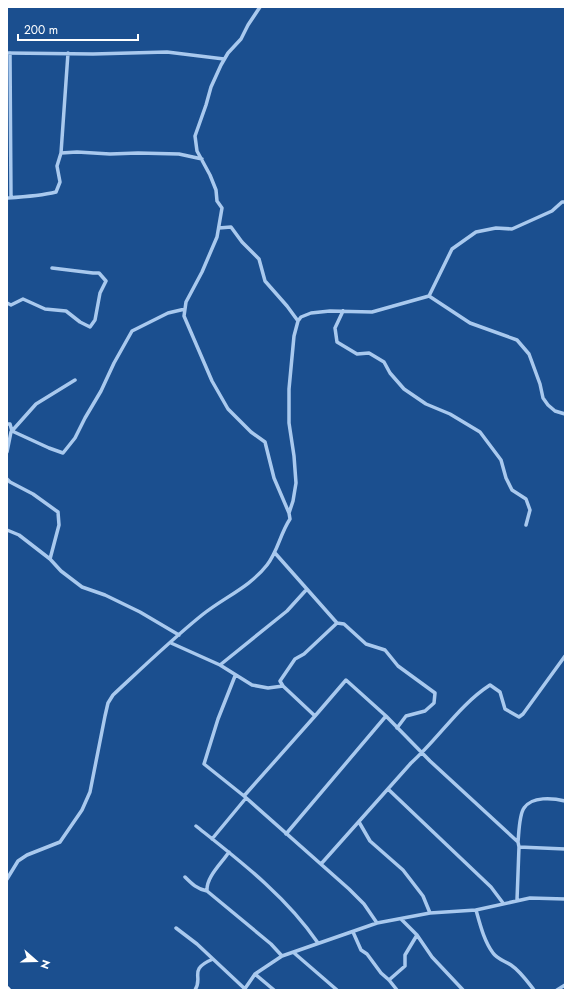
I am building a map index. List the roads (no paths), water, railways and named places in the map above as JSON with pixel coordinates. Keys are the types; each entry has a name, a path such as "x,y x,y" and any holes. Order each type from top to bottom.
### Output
{"street":[{"path":"7,879 18,861 27,855 58,844 63,839 82,810 90,792 105,716 110,699 202,615 251,582 266,566 275,553 285,527 290,519 289,513 274,478 265,442 251,432 228,409 212,381 184,316 186,302 213,248 219,228 222,208 217,201 216,190 197,151 195,143 196,130 206,105 211,87 224,59 241,39 260,7"},
{"path":"68,53 61,153 57,166 60,182 56,192 43,195 9,198 9,53 167,52 224,59"},
{"path":"61,153 180,154 202,159"},
{"path":"289,513 296,483 289,423 289,389 294,336 298,321 301,317 311,313 330,310 372,312 429,296 452,249 476,232 496,228 512,229 552,211 562,202 565,202"},
{"path":"219,228 231,227 242,242 259,259 265,281 298,321"},
{"path":"7,303 11,305 23,299 45,309 66,311 80,322 90,327 95,320 100,293 106,281 99,273 52,268"},
{"path":"429,296 470,323 517,340 528,354 540,384 543,398 555,411 565,414"},
{"path":"7,424 10,424 12,431 63,453 75,438 84,418 101,391 114,363 132,331 168,313 185,309"},
{"path":"343,311 335,328 337,342 357,354 369,353 384,362 390,373 404,389 426,404 450,414 480,432 501,460 506,478 512,490 526,499 530,510 526,525"},
{"path":"7,452 12,431 36,404 75,380"},
{"path":"7,479 33,494 58,512 59,525 50,559"},
{"path":"7,530 19,535 50,559 61,571 82,587 105,595 140,612 179,635"},
{"path":"275,553 337,623 344,624 366,644 385,650 398,666 435,693 434,703 425,711 406,716 397,728"},
{"path":"220,665 287,610 307,589"},
{"path":"315,716 283,686 280,681 295,659 304,654 337,623"},
{"path":"171,643 220,665 235,676 252,685 268,688 283,686"},
{"path":"321,864 411,763 478,693 490,685 500,692 505,709 519,717 523,714 565,656"},
{"path":"235,676 218,719 204,764 245,797 349,888 364,904 378,923"},
{"path":"212,839 245,797 346,680 386,716 422,753 518,842 520,847 517,900"},
{"path":"286,834 386,716"},
{"path":"388,789 491,887 503,903"},
{"path":"518,842 524,809 528,804 545,798 565,801"},
{"path":"359,822 370,841 403,870 423,896 430,913"},
{"path":"196,826 229,852 282,899 305,924 318,943"},
{"path":"520,847 565,848"},
{"path":"207,891 207,885 210,878 229,852"},
{"path":"185,877 195,887 200,890 207,891 271,944 282,956"},
{"path":"176,928 197,944 244,989 255,974 282,956 378,923 430,913 476,910 530,898 565,899"},
{"path":"476,910 492,953 497,958 512,965 534,990"},
{"path":"402,919 417,935 432,957 463,990"},
{"path":"353,932 361,950 367,954 396,990"},
{"path":"389,980 405,966 405,955 417,935"},
{"path":"293,952 337,990"},
{"path":"195,990 197,987 198,969 213,959"},
{"path":"255,974 274,990"},
{"path":"558,990 565,985"}]}
